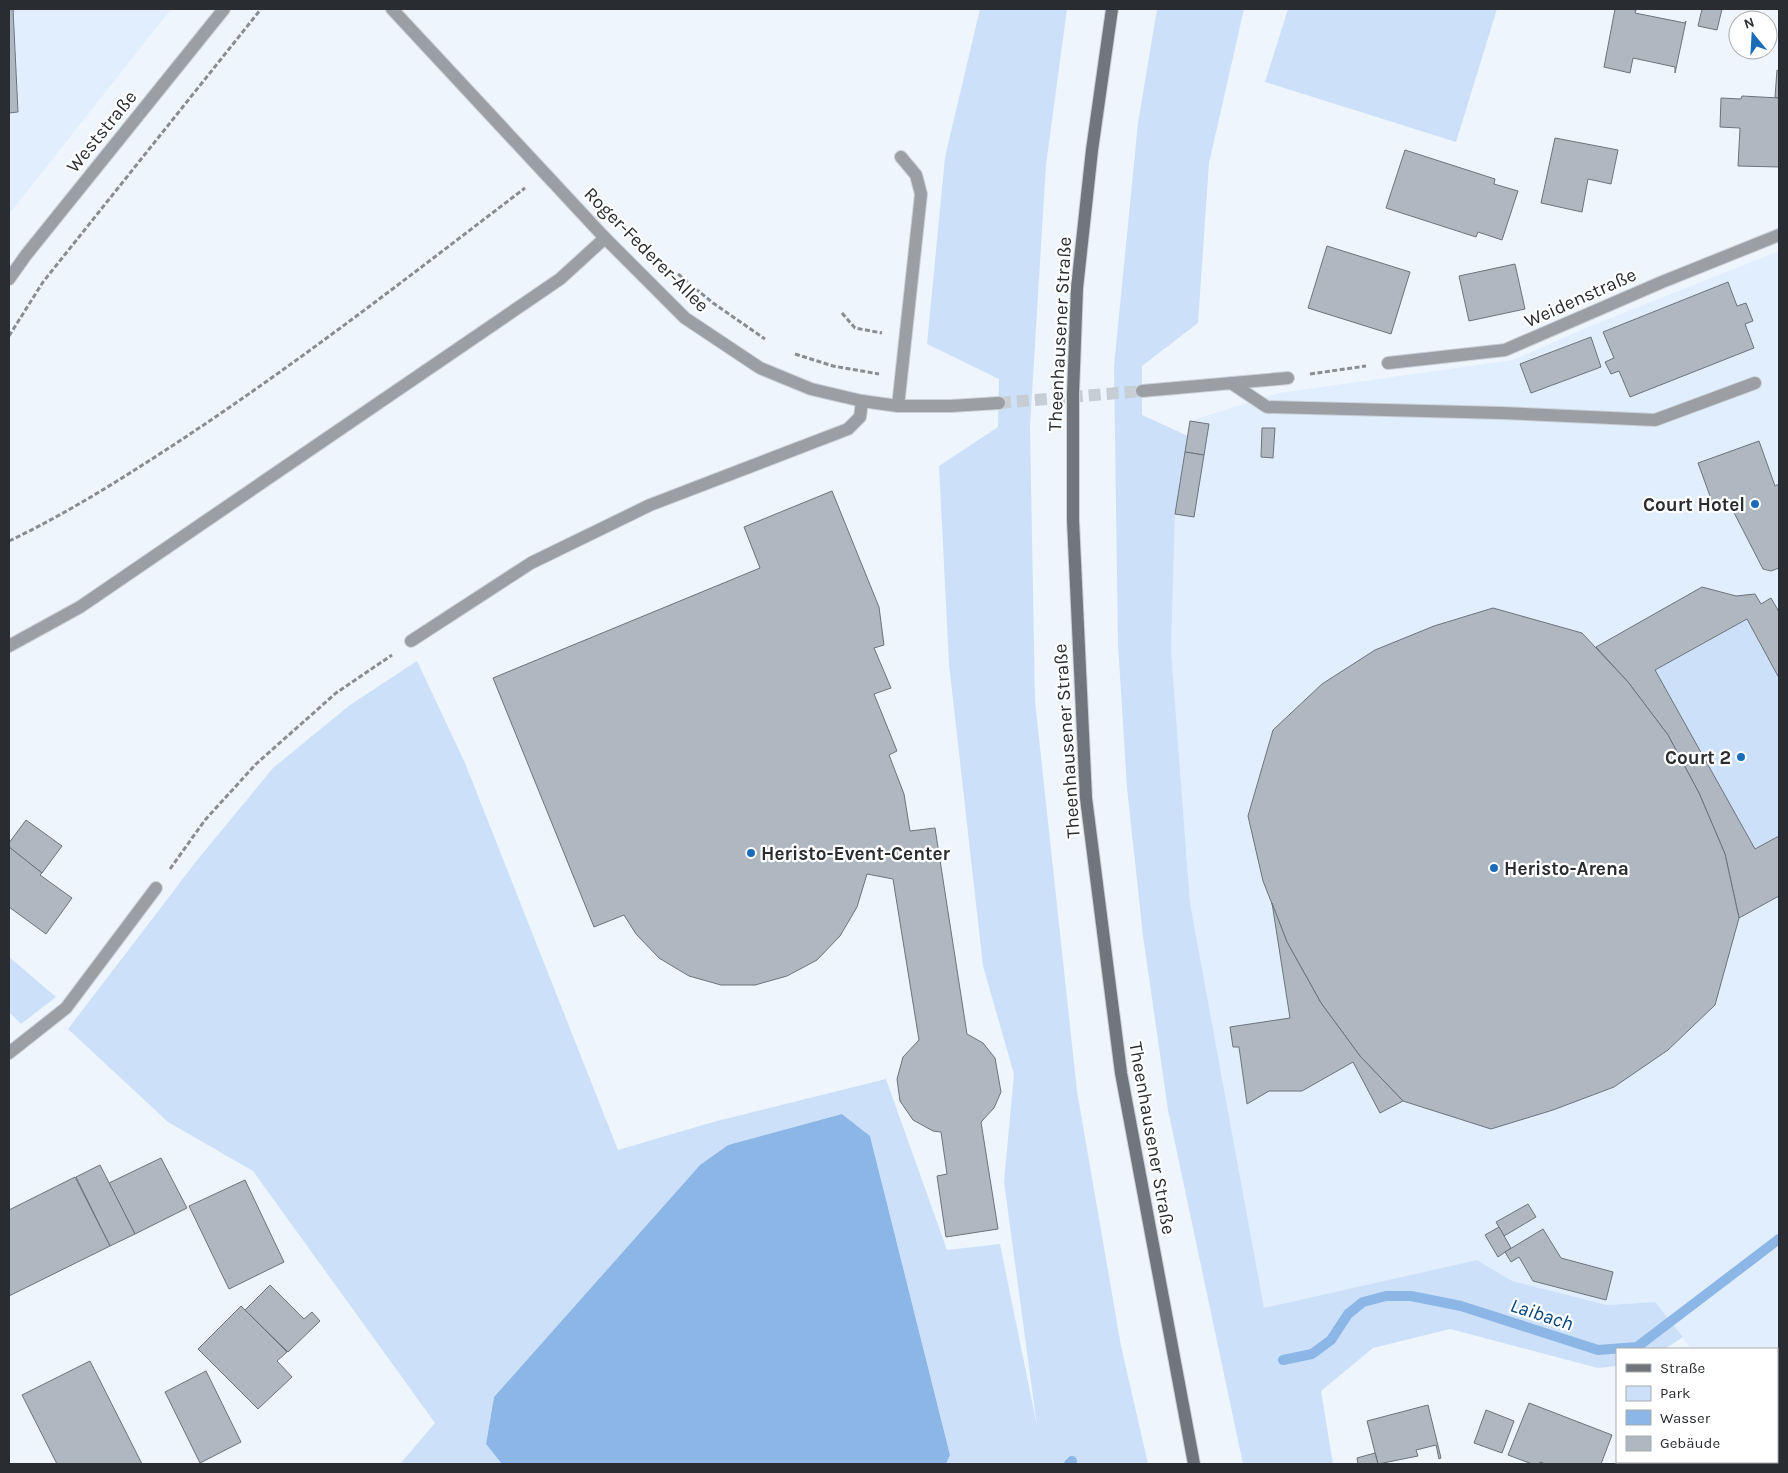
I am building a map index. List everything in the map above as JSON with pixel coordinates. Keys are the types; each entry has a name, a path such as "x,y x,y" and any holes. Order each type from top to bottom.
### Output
{"main road":[{"name":"Theenhausener Straße","path":"1112,9 1092,150 1077,288 1073,394 1072,520 1086,798 1121,1073 1194,1464"}],"street":[{"name":"Weststraße","path":"9,279 26,255 224,9"},
{"name":"Roger-Federer-Allee","path":"392,9 605,238 685,318 760,368 811,389 862,401 898,406 951,406 999,403"},
{"path":"898,406 921,194 916,175 901,157"},
{"name":"Weidenstraße","path":"1388,363 1505,350 1662,282 1779,235"},
{"path":"9,646 80,607 560,280 605,238"},
{"path":"1142,391 1288,378"},
{"path":"1231,383 1267,407 1502,413 1655,420 1755,382"},
{"path":"411,641 531,563 650,504 848,429 860,417 862,401"},
{"path":"9,1052 66,1008 156,888"}],"path":[{"path":"9,336 43,282 261,9"},
{"path":"9,541 82,502 230,407 291,364 545,173"},
{"path":"677,273 713,303 769,342"},
{"path":"842,313 855,328 906,336"},
{"path":"786,351 833,366 902,378"},
{"path":"1288,378 1388,363"},
{"path":"156,888 205,820 256,764 336,693 411,641"}],"shaded area":[{"path":"9,9 171,9 9,214"},
{"path":"1779,251 1779,1464 1774,1463 1778,1463 1778,1348 1690,1348 1655,1302 1607,1305 1511,1281 1477,1260 1264,1309 1190,903 1171,650 1175,514 1190,421 1279,393 1513,360 1593,325"}],"green space":[{"path":"980,9 1067,9 1046,165 1030,426 1035,701 1077,1091 1121,1346 1148,1464 946,1464 950,1455 870,1136 842,1114 728,1145 700,1165 494,1397 486,1444 502,1464 400,1464 435,1423 253,1171 168,1122 68,1029 198,859 273,768 350,705 417,661 465,763 618,1150 713,1122 886,1079 947,1250 1000,1244 1037,1426 1004,1182 1014,1074 983,966 949,664 939,466 998,427 999,379 927,344 945,157"},
{"path":"1157,9 1244,9 1209,163 1198,323 1142,366 1142,415 1188,436 1175,514 1171,650 1190,903 1264,1308 1477,1260 1512,1281 1607,1305 1655,1302 1683,1337 1666,1348 1616,1348 1616,1366 1598,1368 1450,1329 1373,1348 1321,1391 1333,1464 1243,1464 1168,1110 1143,936 1127,788 1118,644 1114,366 1138,123"},
{"path":"1288,9 1497,9 1456,142 1265,82"},
{"name":"Court 2","path":"1747,619 1779,678 1779,836 1755,849 1655,670"},
{"path":"9,957 56,997 21,1024 9,1012"}],"water":[{"path":"842,1114 870,1136 950,1455 946,1464 502,1464 486,1444 494,1397 700,1165 728,1145"}],"building":[{"path":"9,9 13,9 18,112 9,113"},
{"path":"1615,9 1636,10 1635,13 1685,23 1686,21 1675,73 1675,67 1633,58 1630,73 1604,67"},
{"path":"1702,9 1722,9 1717,30 1698,26"},
{"path":"1777,70 1779,71 1779,98 1775,97"},
{"path":"1742,96 1779,98 1779,167 1738,166 1740,128 1720,127 1721,98 1741,99"},
{"path":"1555,138 1618,150 1611,184 1588,179 1582,212 1541,203"},
{"path":"1405,150 1495,179 1494,184 1518,191 1502,240 1478,232 1476,237 1386,208"},
{"path":"1327,246 1410,272 1391,334 1308,308"},
{"path":"1515,264 1525,309 1469,321 1459,276"},
{"path":"1728,282 1737,306 1746,303 1753,321 1745,324 1754,348 1630,397 1619,371 1611,374 1605,362 1614,358 1603,332"},
{"path":"1591,337 1601,367 1531,393 1520,364"},
{"path":"1190,421 1209,424 1204,455 1185,452"},
{"path":"1262,428 1275,428 1273,458 1261,457"},
{"name":"Court Hotel","path":"1759,441 1775,486 1779,484 1779,568 1771,571 1763,569 1728,501 1714,507 1698,463"},
{"path":"1185,452 1204,455 1194,517 1175,514"},
{"name":"Heristo-Event-Center","path":"832,491 879,607 884,645 874,648 891,688 874,694 897,751 889,755 904,794 910,831 935,828 967,1034 983,1043 995,1058 1001,1092 994,1108 981,1122 998,1229 946,1237 937,1176 947,1174 941,1132 933,1131 913,1120 900,1101 897,1079 903,1057 919,1040 893,879 867,874 857,907 840,936 817,960 787,976 755,985 721,985 689,976 659,958 636,934 624,915 594,927 493,678 760,568 744,527"},
{"path":"1702,587 1736,596 1755,594 1761,604 1771,598 1779,612 1779,678 1747,619 1655,670 1755,849 1779,836 1779,896 1739,918 1725,854 1699,793 1668,735 1628,682 1596,647"},
{"name":"Heristo-Arena","path":"1493,608 1582,633 1628,682 1668,735 1699,793 1725,854 1739,918 1715,1005 1668,1050 1614,1087 1553,1110 1491,1129 1403,1101 1360,1056 1321,1003 1287,942 1263,881 1248,816 1273,730 1322,684 1375,650 1434,626"},
{"path":"26,820 62,846 42,873 9,847 9,843"},
{"path":"9,847 42,873 40,875 72,898 46,934 9,907"},
{"path":"1272,903 1287,942 1321,1003 1360,1056 1403,1101 1380,1113 1353,1062 1302,1091 1269,1091 1247,1104 1239,1047 1233,1047 1230,1027 1290,1018"},
{"path":"161,1158 187,1208 135,1234 109,1183"},
{"path":"100,1165 135,1234 110,1246 76,1177"},
{"path":"75,1177 110,1246 9,1296 9,1210"},
{"path":"245,1180 284,1262 229,1289 189,1206"},
{"path":"1528,1204 1536,1217 1504,1236 1496,1222"},
{"path":"1499,1227 1511,1248 1498,1257 1485,1235"},
{"path":"1543,1229 1561,1258 1613,1272 1606,1300 1533,1281 1519,1257 1511,1262 1505,1252"},
{"path":"270,1285 304,1319 312,1312 320,1321 288,1352 245,1310"},
{"path":"241,1306 287,1352 277,1361 292,1377 258,1409 198,1349"},
{"path":"90,1361 142,1464 57,1464 22,1395"},
{"path":"206,1371 241,1442 200,1463 165,1392"},
{"path":"1529,1403 1612,1435 1601,1464 1546,1464 1540,1462 1539,1464 1532,1464 1508,1455"},
{"path":"1428,1405 1441,1458 1439,1459 1436,1445 1416,1450 1418,1456 1378,1464 1367,1421"},
{"path":"1486,1410 1514,1421 1502,1453 1474,1443"},
{"path":"1779,1422 1779,1442 1778,1440"},
{"path":"1375,1453 1378,1464 1358,1464 1357,1458"},
{"path":"1632,1463 1671,1463 1670,1464"}],"waterway":[{"name":"Laibach","path":"1624,1348 1637,1347 1779,1239"},
{"name":"Laibach","path":"1283,1360 1312,1354 1331,1340 1348,1314 1363,1302 1386,1296 1411,1296 1461,1306 1598,1350 1616,1349"},
{"name":"Laibach","path":"1069,1464 1072,1461"}],"tunnel":[{"path":"999,403 1142,391"}],"place":[{"name":"Court Hotel","path":"1755,504"},
{"name":"Court 2","path":"1741,757"},
{"name":"Heristo-Event-Center","path":"751,853"},
{"name":"Heristo-Arena","path":"1494,868"}]}
